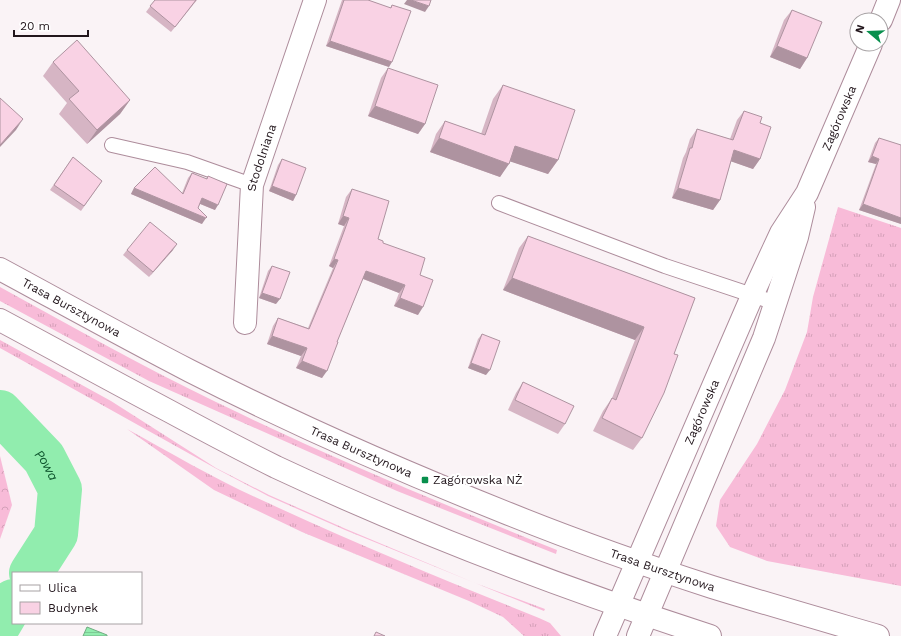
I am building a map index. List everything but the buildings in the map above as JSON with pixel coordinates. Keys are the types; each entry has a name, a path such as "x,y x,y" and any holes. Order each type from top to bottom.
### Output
{"main road":[{"name":"Stodolniana","path":"245,323 252,185 315,0"},
{"path":"885,12 890,0"},
{"name":"Zagórowska","path":"605,636 752,295 781,233 807,193 868,52"},
{"name":"Zagórowska","path":"638,636 764,338 797,237 807,193"},
{"name":"Trasa Bursztynowa","path":"0,269 191,372 309,429 425,480 511,515 714,588 878,636"},
{"path":"0,320 214,435 276,466 376,511 562,586 710,636"}],"lane":[{"path":"112,145 187,162 252,185"},
{"path":"499,203 665,266 776,303"}],"green space":[{"path":"838,207 901,228 901,586 767,561 730,547 716,526 720,500 757,444 785,390 807,332 813,297"},
{"path":"0,287 134,361 216,402 385,479 557,550 556,554 397,491 149,381 0,301"},
{"path":"0,340 111,401 216,468 269,495 468,580 345,530 268,496 215,468 0,348"},
{"path":"127,429 213,476 300,518 550,623 561,636 524,636 503,617 469,601 302,532 214,490"},
{"path":"0,456 12,505 0,539"},
{"path":"477,584 545,609 544,611"}],"shaded area":[{"path":"87,627 107,635 107,636 83,636"}],"waterway":[{"name":"Powa","path":"0,412 44,458 60,489 56,534 32,572"},
{"name":"Powa","path":"0,623 12,603"}],"place":[{"name":"Zagórowska NŻ","path":"425,480"}]}
